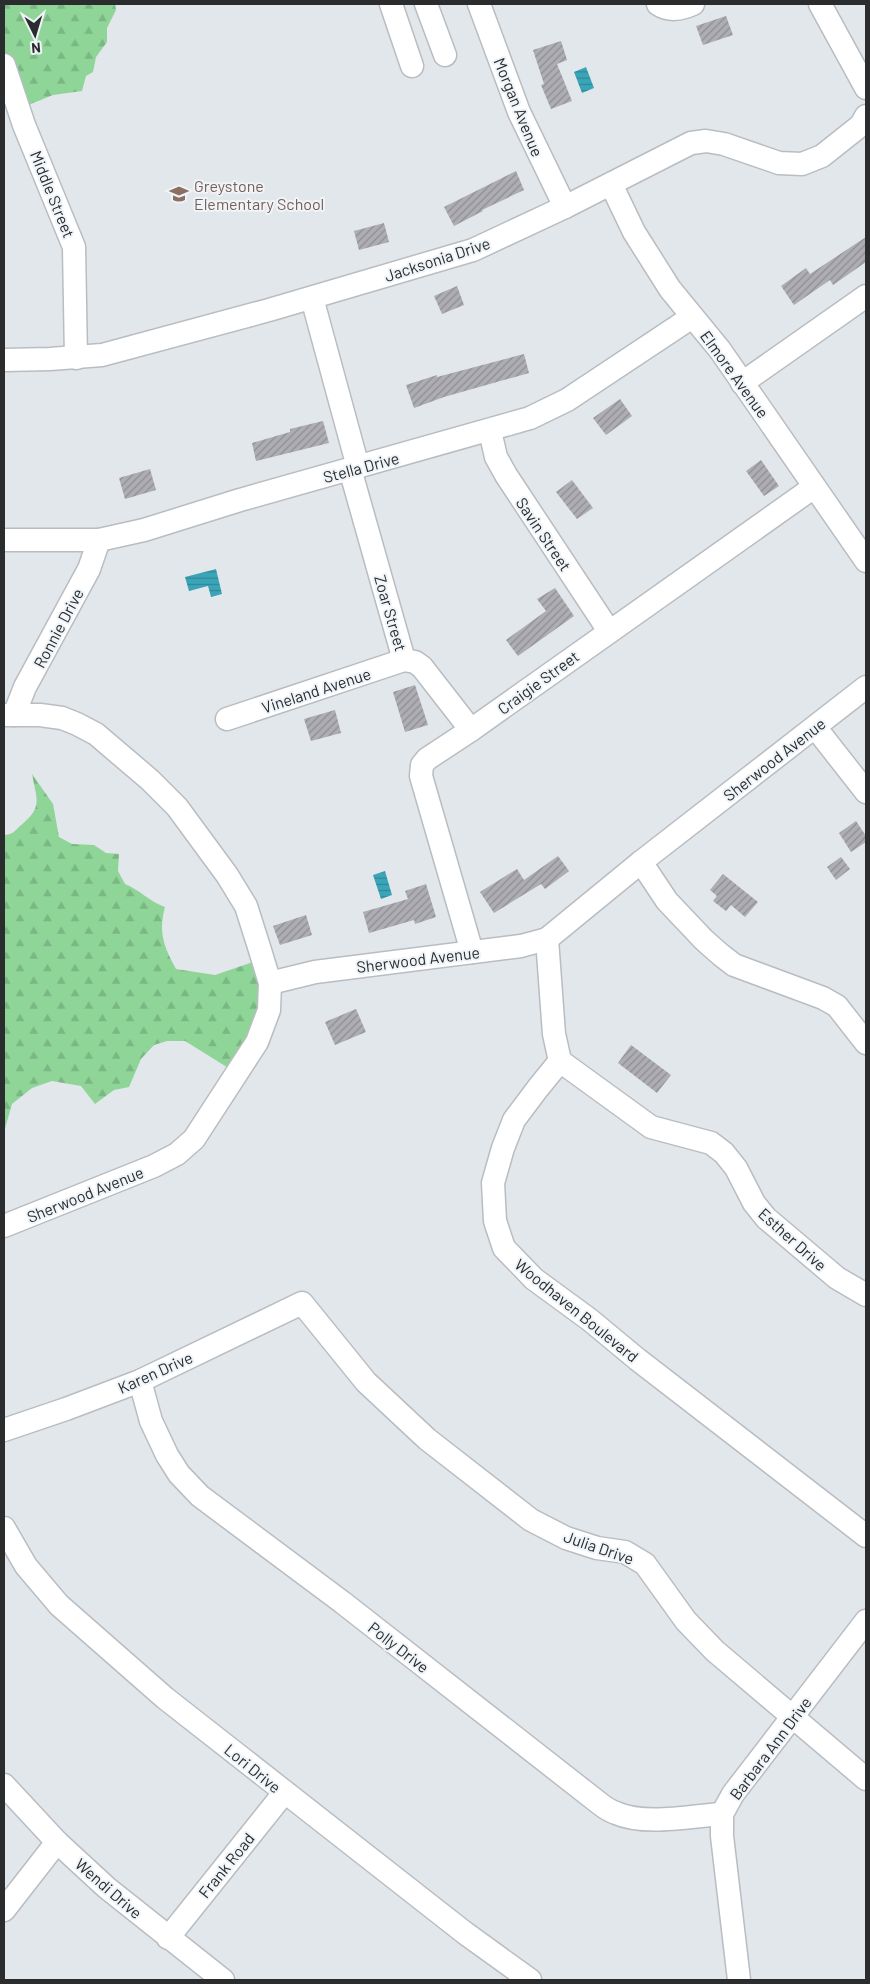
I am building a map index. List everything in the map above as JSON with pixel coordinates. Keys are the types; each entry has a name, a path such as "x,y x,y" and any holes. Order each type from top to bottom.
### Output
{"street":[{"path":"391,4 412,66"},
{"path":"426,4 445,55"},
{"name":"Morgan Avenue","path":"479,4 519,112 565,207"},
{"path":"662,6 681,9 693,4"},
{"path":"820,4 866,88"},
{"name":"Middle Street","path":"5,74 74,247 76,358"},
{"name":"Jacksonia Drive","path":"4,360 76,358 151,343 473,250 565,207 691,143 706,141 724,144 779,163 802,164 822,156 861,125 866,116"},
{"name":"Elmore Avenue","path":"611,184 634,232 670,289 720,350 866,561"},
{"path":"742,383 866,296"},
{"name":"Zoar Street","path":"312,298 404,660 415,662 422,667 471,730"},
{"name":"Stella Drive","path":"4,540 99,540 144,530 354,468 490,431 530,418 554,407 692,317"},
{"name":"Savin Street","path":"490,431 496,457 506,475 609,631"},
{"name":"Craigie Street","path":"472,952 421,776 422,765 427,759 471,730 814,487"},
{"name":"Ronnie Drive","path":"9,715 26,688 90,569 99,540"},
{"name":"Vineland Avenue","path":"227,719 404,660"},
{"name":"Sherwood Avenue","path":"4,1226 154,1166 177,1154 194,1139 258,1042 269,1010 270,983 315,972 521,946 547,939 641,862 866,687"},
{"path":"9,715 40,715 62,718 96,734 150,780 177,807 205,844 246,906 270,983"},
{"path":"815,727 866,792"},
{"path":"641,862 667,901 721,955 734,965 823,998 837,1006 866,1042"},
{"path":"547,939 554,1034 560,1061"},
{"name":"Esther Drive","path":"560,1061 651,1127 712,1143 724,1153 736,1168 754,1203 766,1218 837,1278 866,1295"},
{"name":"Woodhaven Boulevard","path":"560,1061 514,1120 503,1148 493,1183 495,1221 504,1248 534,1279 590,1320 637,1360 866,1536"},
{"name":"Karen Drive","path":"4,1430 140,1381 302,1302"},
{"name":"Julia Drive","path":"302,1302 366,1382 427,1439 531,1520 566,1538 597,1548 625,1552 645,1564 686,1621 715,1651 866,1779"},
{"name":"Polly Drive","path":"140,1381 151,1421 167,1456 178,1474 200,1496 342,1602 599,1803 616,1814 652,1820 722,1814"},
{"name":"Lori Drive","path":"4,1528 26,1566 59,1605 165,1698 465,1933 530,1980"},
{"name":"Barbara Ann Drive","path":"739,1980 722,1836 722,1814 733,1794 866,1621"},
{"name":"Wendi Drive","path":"4,1785 57,1842 107,1888 223,1980"},
{"name":"Frank Road","path":"168,1938 284,1793"},
{"path":"4,1910 57,1842"}],"green space":[{"path":"4,4 115,4 116,10 107,28 107,42 96,57 93,72 86,76 82,91 53,95 21,108 4,64"},
{"path":"32,774 53,804 59,837 72,844 94,845 106,853 119,854 118,871 125,884 165,907 162,925 163,940 176,969 215,975 262,959 268,1004 230,1069 185,1041 167,1041 154,1045 141,1059 129,1087 114,1090 95,1104 81,1086 52,1081 32,1088 12,1104 4,1132 4,835 15,831 32,814 35,808 36,797"}],"water":[{"path":"586,67 594,88 582,93 574,72"},
{"path":"216,569 222,594 211,597 208,586 189,591 185,577"},
{"path":"385,871 392,895 381,899 373,875"}],"building":[{"path":"726,16 733,35 703,45 696,26"},
{"path":"561,41 567,60 557,64 572,101 551,109 541,85 544,84 533,50"},
{"path":"516,171 524,190 454,226 444,207"},
{"path":"384,223 389,242 359,250 354,231"},
{"path":"866,237 866,262 833,285 830,280 794,305 781,286 806,268 810,274"},
{"path":"457,286 464,305 442,314 434,296"},
{"path":"524,354 529,373 444,397 414,408 406,385 437,375 437,377"},
{"path":"620,399 632,416 606,435 593,418"},
{"path":"323,421 329,443 256,461 252,443 290,432 290,429"},
{"path":"761,460 779,486 764,496 746,471"},
{"path":"150,469 156,490 125,499 119,478"},
{"path":"572,480 593,508 577,519 556,492"},
{"path":"555,588 574,616 518,656 506,640 546,611 537,599"},
{"path":"415,685 428,725 405,732 393,692"},
{"path":"335,710 341,733 311,741 304,719"},
{"path":"856,821 866,836 866,842 851,852 839,833"},
{"path":"558,856 569,871 545,889 541,884 494,913 480,892 517,869 524,880"},
{"path":"841,857 850,869 836,880 827,867"},
{"path":"723,874 758,902 745,917 731,905 726,911 713,901 717,896 710,890"},
{"path":"426,884 436,917 415,924 414,920 369,933 363,912 408,899 405,891"},
{"path":"306,915 312,935 280,945 273,926"},
{"path":"356,1009 366,1032 335,1045 325,1022"},
{"path":"631,1045 671,1075 657,1093 618,1063"}],"place":[{"name":"Greystone Elementary School","path":"179,194"}]}
